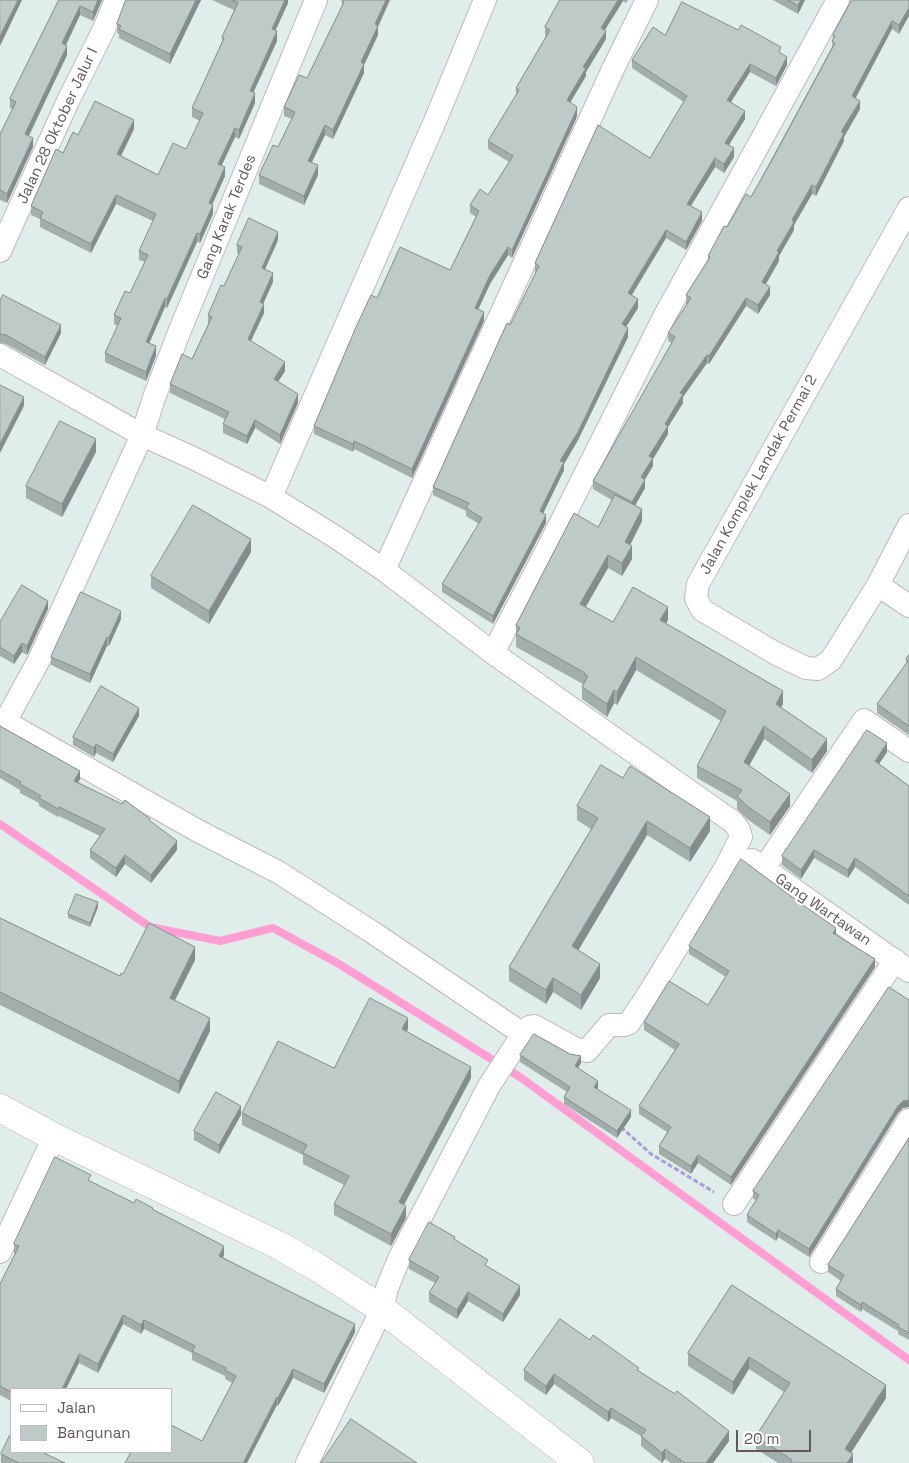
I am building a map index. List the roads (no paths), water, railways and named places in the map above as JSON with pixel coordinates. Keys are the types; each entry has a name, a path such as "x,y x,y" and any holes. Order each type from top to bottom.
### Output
{"street":[{"name":"Jalan 28 Oktober Jalur I","path":"0,251 116,0"},
{"name":"Gang Karak Terdes","path":"3,720 43,651 142,435 180,330 316,0"},
{"path":"271,497 486,0"},
{"path":"384,570 647,0"},
{"path":"493,653 664,317 838,0"},
{"name":"Jalan Komplek Landak Permai 2","path":"909,208 698,584 696,598 702,610 775,653 806,668 818,669 831,660 878,585 909,524"},
{"path":"0,355 142,435 271,497 337,538 384,570 493,653 733,822 739,830 741,837 736,850 629,1023 609,1025 587,1052 576,1049 534,1026 529,1027 523,1034 489,1086 399,1260 382,1309 307,1463"},
{"path":"878,585 909,606"},
{"path":"3,720 200,832 278,872 523,1034"},
{"path":"764,868 864,720 909,751"},
{"name":"Gang Wartawan","path":"736,850 902,966"},
{"path":"734,1204 902,966"},
{"path":"0,1108 54,1137 280,1246 316,1266 382,1309 580,1463"},
{"path":"821,1262 909,1120"},
{"path":"0,1252 54,1137"}],"waterway":[{"path":"0,824 150,927 220,941 273,928 339,964 520,1077 909,1360"}]}
